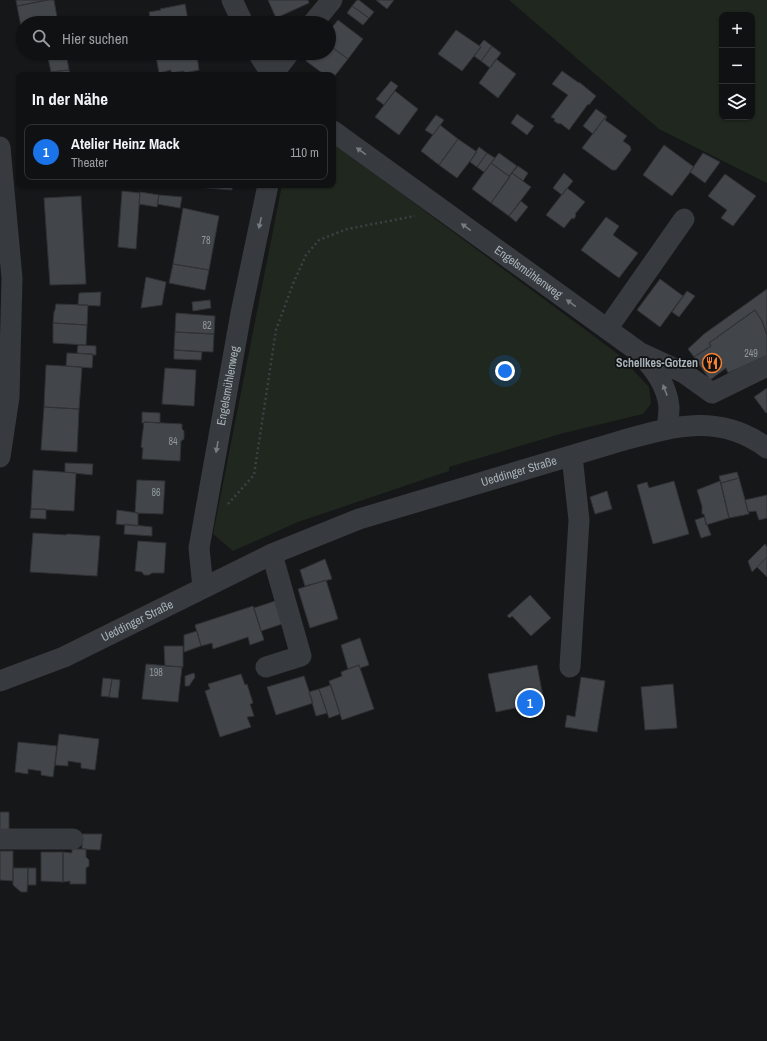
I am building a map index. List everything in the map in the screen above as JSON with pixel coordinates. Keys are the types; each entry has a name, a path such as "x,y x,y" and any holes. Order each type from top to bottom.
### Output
{"street":[{"path":"232,0 240,16"},
{"path":"319,16 332,0"},
{"path":"262,60 270,72"},
{"path":"274,72 284,60"},
{"name":"Engelsmühlenweg","path":"336,133 639,352 656,373 666,393 669,408 667,429"},
{"path":"0,156 12,278 9,397 0,457"},
{"name":"Engelsmühlenweg","path":"203,588 199,548 203,522 241,313 267,188"},
{"path":"606,329 684,219"},
{"path":"639,352 684,373 712,393 767,366"},
{"name":"Ueddinger Straße","path":"0,681 64,657 272,554 359,519 667,429 703,425 724,428 745,434 767,448"},
{"path":"570,667 579,520 572,456"},
{"path":"266,667 301,656 272,554"},
{"path":"0,839 73,839"}],"path":[{"path":"203,522 213,520 254,475 276,330 293,284 306,255 319,240 347,229 443,210"}],"shaded area":[{"path":"509,0 767,0 767,183 659,129"},
{"path":"336,145 618,354 649,387 651,404 643,414 564,433 449,467 449,471 298,522 233,551 213,534 281,188 336,188"}],"building":[{"path":"16,0 48,0 17,6"},
{"path":"54,0 57,16 19,16 17,6"},
{"path":"268,0 308,0 309,3 280,16 275,16"},
{"path":"357,0 374,12 369,18 352,6"},
{"path":"376,0 394,0 387,9"},
{"path":"185,4 187,16 150,16 149,12 161,10 160,9"},
{"path":"352,6 369,18 363,25 347,13"},
{"path":"338,20 363,39 348,59 336,50 336,22"},
{"path":"456,30 481,47 462,71 438,54"},
{"path":"484,40 492,46 481,61 474,56"},
{"path":"492,46 501,53 490,68 481,61"},
{"path":"336,50 348,59 336,74 336,72 321,72 306,61 336,60"},
{"path":"496,59 516,74 498,98 479,83"},
{"path":"48,60 67,60 69,70 51,72"},
{"path":"157,60 198,60 199,70 189,72 171,72 171,70 159,72"},
{"path":"69,70 69,72 51,72"},
{"path":"562,71 579,82 596,96 589,105 588,104 569,130 560,123 559,124 554,121 555,119 551,117 568,95 552,84"},
{"path":"391,81 398,86 384,105 376,99"},
{"path":"395,91 418,109 399,135 375,117"},
{"path":"596,109 606,116 593,134 583,126"},
{"path":"517,114 534,126 527,135 511,123"},
{"path":"436,115 444,120 433,135 425,130"},
{"path":"606,116 607,117 605,120 627,136 623,141 630,146 631,150 616,170 612,170 582,148"},
{"path":"440,125 458,139 439,165 421,151"},
{"path":"458,139 477,152 457,178 439,165"},
{"path":"664,145 694,167 672,196 643,175"},
{"path":"479,147 487,153 477,167 470,162"},
{"path":"487,153 495,158 484,172 477,167"},
{"path":"499,153 517,166 509,176 491,163"},
{"path":"703,153 720,162 705,183 690,172"},
{"path":"491,163 510,177 491,203 472,189"},
{"path":"518,166 528,173 523,181 512,173"},
{"path":"512,173 531,187 509,216 491,203"},
{"path":"564,173 573,181 562,195 553,188"},
{"path":"725,174 756,196 733,226 721,218 727,210 708,196"},
{"path":"208,188 232,188 232,190"},
{"path":"567,188 585,202 575,214 574,219 572,218 564,228 546,215"},
{"path":"122,191 140,193 136,249 118,247"},
{"path":"140,192 159,195 157,207 139,204"},
{"path":"159,195 182,197 180,208 157,204"},
{"path":"81,196 86,284 50,285 44,198"},
{"path":"521,201 528,207 516,222 509,216"},
{"path":"183,208 219,216 209,270 173,264"},
{"path":"606,217 619,226 613,235 638,253 619,278 581,250"},
{"path":"173,264 209,270 205,290 169,283"},
{"path":"146,277 166,282 162,305 141,308"},
{"path":"660,279 683,296 660,327 637,310"},
{"path":"767,289 767,335 762,321 755,310 709,343 711,346 694,357 688,349 704,334"},
{"path":"687,291 695,296 679,317 672,312"},
{"path":"101,292 100,306 78,305 79,293"},
{"path":"210,300 211,308 193,311 192,302"},
{"path":"56,304 88,305 87,325 53,323"},
{"path":"755,310 762,321 767,335 767,356 728,373 726,368 710,380 694,357 711,346 709,343"},
{"path":"176,313 215,316 214,334 175,332"},
{"path":"53,323 87,325 86,345 53,343"},
{"path":"175,332 214,334 213,352 174,350"},
{"path":"78,345 96,346 96,355 77,353"},
{"path":"174,350 202,352 201,360 174,359"},
{"path":"67,353 93,354 92,368 66,366"},
{"path":"46,365 82,367 79,409 44,407"},
{"path":"165,368 196,370 194,406 162,404"},
{"path":"767,388 767,412 766,413 754,397"},
{"path":"44,407 79,409 77,452 41,450"},
{"path":"142,412 160,413 160,423 142,423"},
{"path":"144,422 182,424 184,439 181,441 180,461 142,459 143,448 141,447"},
{"path":"65,463 93,464 92,475 65,472"},
{"path":"33,470 76,473 74,511 31,509"},
{"path":"737,472 739,478 721,483 719,476"},
{"path":"739,478 749,514 729,518 721,483"},
{"path":"137,480 165,481 163,514 135,513"},
{"path":"674,481 689,534 653,544 637,485 647,482 649,488"},
{"path":"720,481 729,518 706,525 697,490"},
{"path":"607,491 612,509 595,514 590,497"},
{"path":"767,495 767,518 759,520 756,511 748,512 745,500"},
{"path":"31,509 46,509 46,519 30,518"},
{"path":"117,510 138,513 138,526 116,524"},
{"path":"704,517 711,535 701,538 695,520"},
{"path":"125,524 152,527 152,536 124,534"},
{"path":"33,533 100,536 97,576 30,572"},
{"path":"138,541 166,543 164,573 144,575 142,572 135,571"},
{"path":"765,544 767,547 767,557 752,572 748,561"},
{"path":"767,557 767,577 757,567"},
{"path":"325,559 332,579 305,586 300,570"},
{"path":"326,580 338,619 310,628 298,589"},
{"path":"530,595 551,618 531,636 512,616 510,618 507,616"},
{"path":"275,601 282,624 261,631 254,608"},
{"path":"253,606 264,640 250,645 248,637 213,649 212,643 201,646 195,625"},
{"path":"197,631 201,646 184,652 184,635"},
{"path":"360,638 369,665 360,668 359,665 348,669 341,645"},
{"path":"164,646 183,646 183,667 165,666"},
{"path":"146,664 182,667 178,702 142,699"},
{"path":"359,665 374,709 342,720 329,681 342,676 341,672"},
{"path":"537,665 544,702 496,712 488,674"},
{"path":"194,673 195,677 189,686 185,686 185,676"},
{"path":"241,674 245,685 247,684 253,703 250,704 254,716 247,717 251,727 220,737 205,691 210,689 208,684"},
{"path":"304,676 313,703 276,715 267,687"},
{"path":"581,677 605,681 597,732 565,727 567,715 575,717"},
{"path":"103,678 112,679 109,697 101,696"},
{"path":"112,679 120,680 118,698 109,697"},
{"path":"673,684 677,728 645,730 641,687"},
{"path":"331,685 340,714 329,718 319,689"},
{"path":"319,689 327,713 316,716 309,692"},
{"path":"59,734 99,739 95,770 81,768 81,763 68,761 68,766 55,765"},
{"path":"18,742 57,746 53,777 41,775 41,771 28,769 28,774 15,772"},
{"path":"0,812 9,812 9,830 0,830"},
{"path":"82,834 102,834 100,850 82,849"},
{"path":"72,849 86,849 86,857 89,860 89,866 86,868 86,884 70,884 70,881 63,882 63,852 72,853"},
{"path":"0,851 13,851 13,881 0,880"},
{"path":"41,852 63,852 63,882 41,881"},
{"path":"13,868 28,868 27,892 21,892 13,885"},
{"path":"28,868 36,868 36,885 28,885"}],"place":[{"name":"Schellkes-Gotzen","path":"712,363"},
{"name":"Atelier Heinz Mack","path":"530,703"}]}
